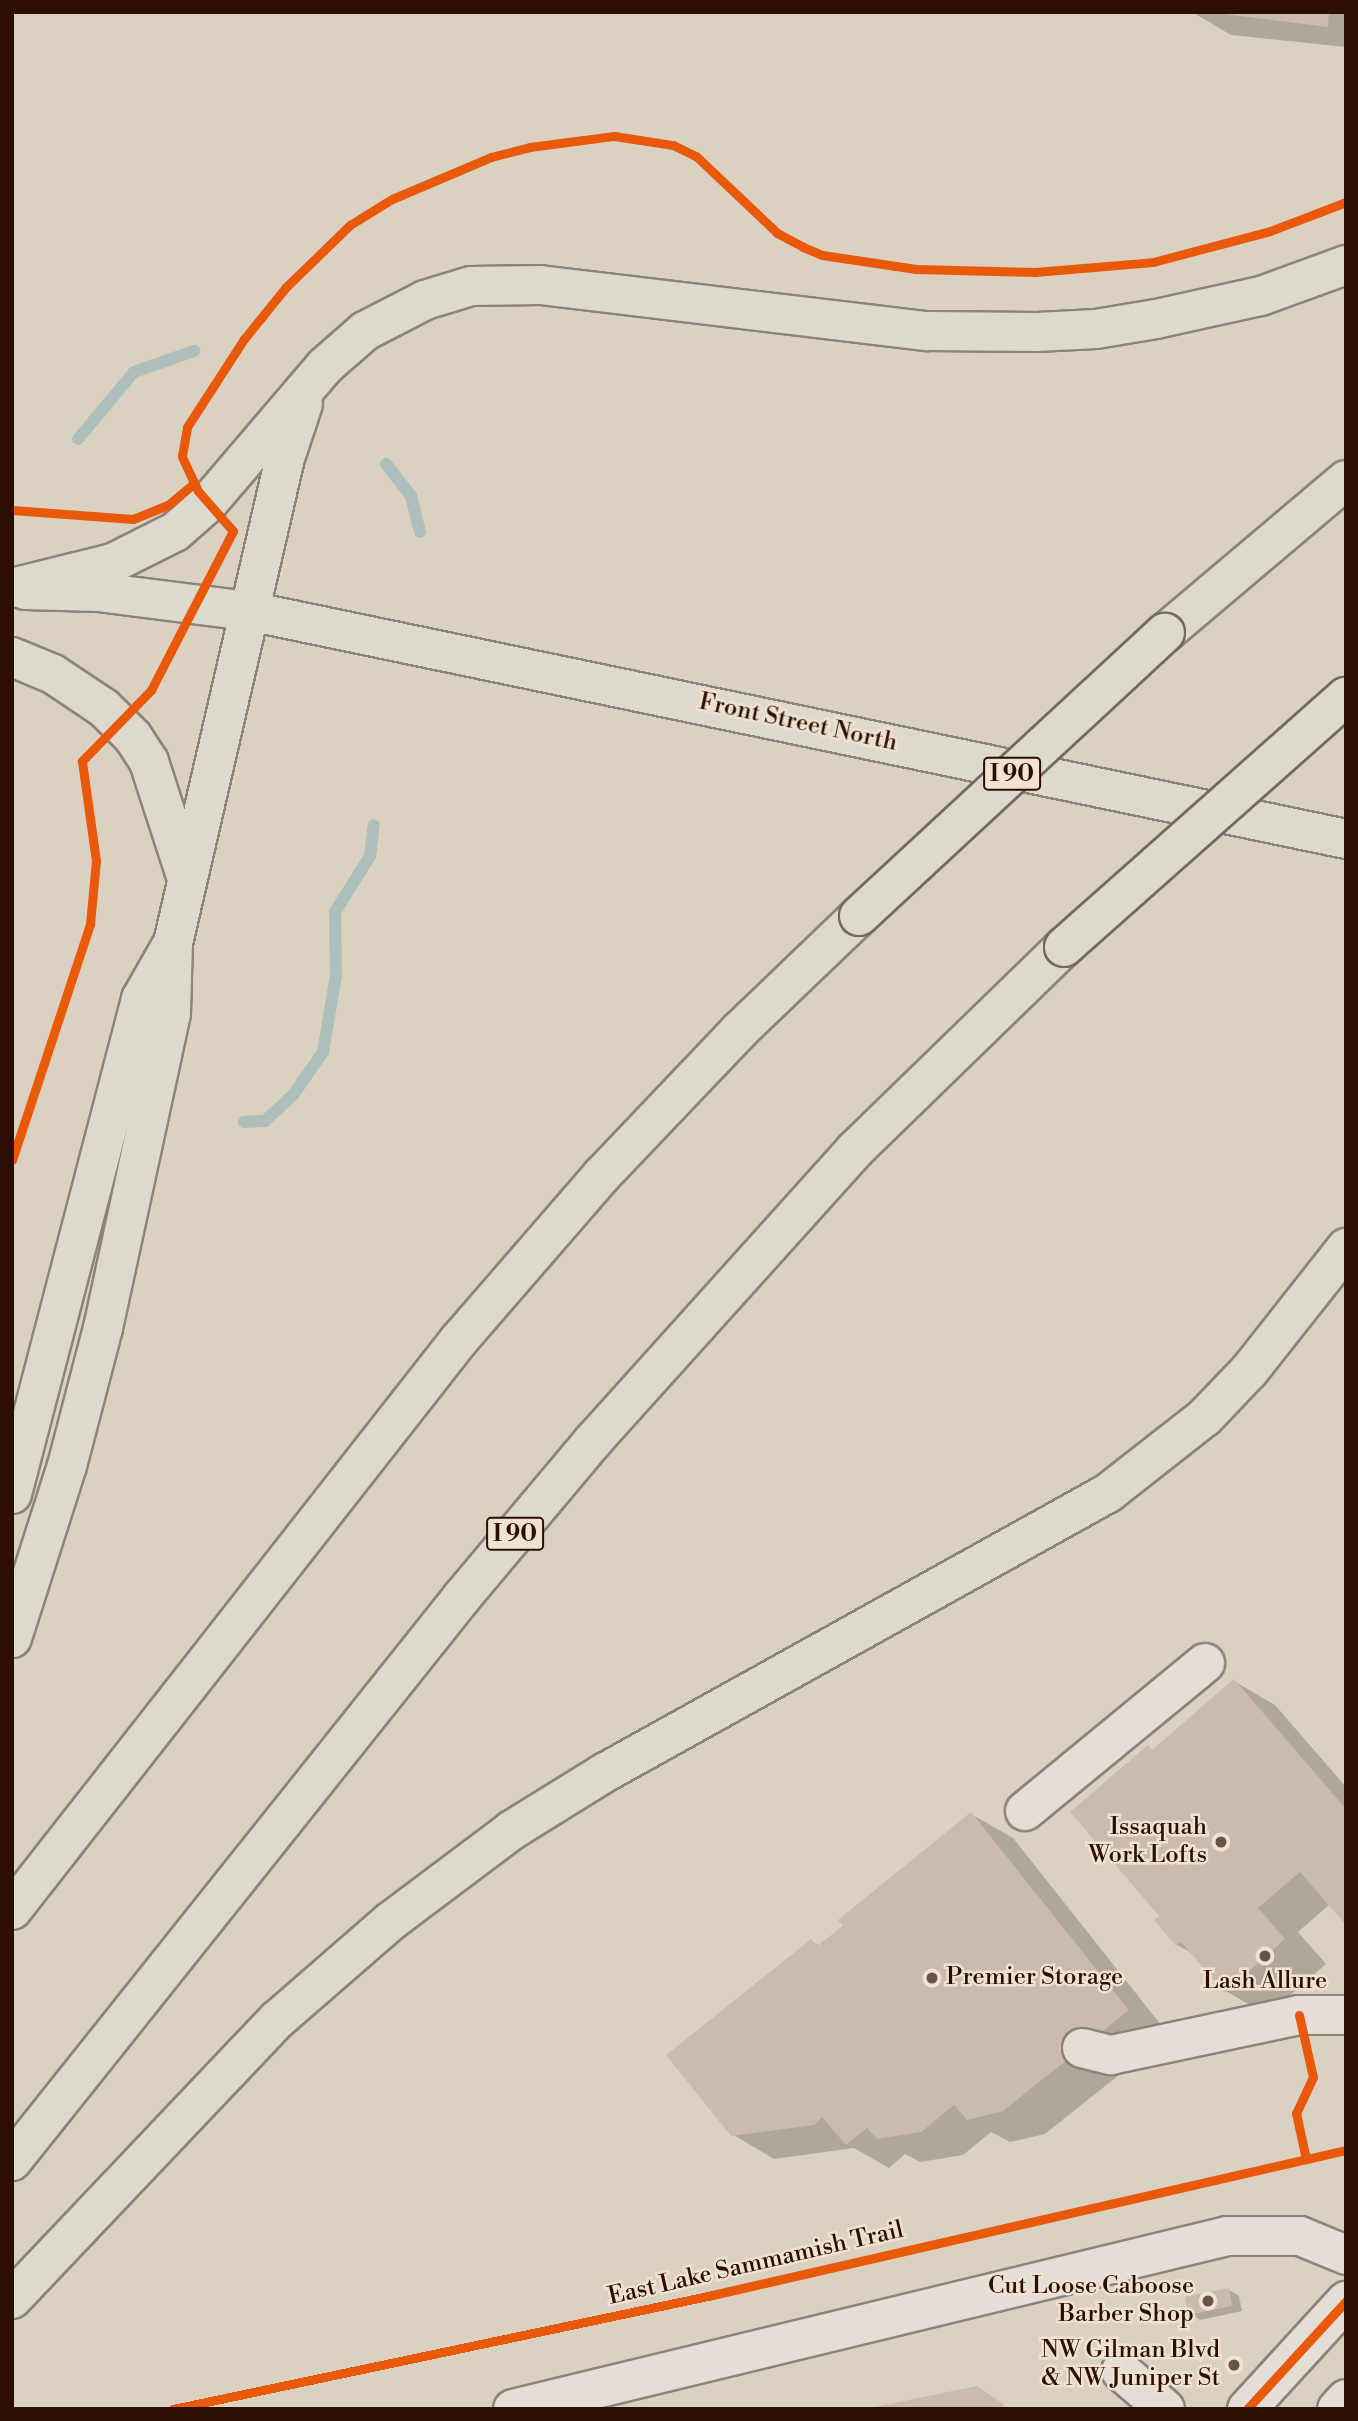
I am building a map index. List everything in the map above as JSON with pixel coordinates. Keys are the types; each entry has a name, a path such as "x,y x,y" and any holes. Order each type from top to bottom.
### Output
{"main road":[{"path":"12,589 113,563 175,532 208,502 325,366 365,331 425,300 471,286 540,285 928,331 1037,332 1096,329 1169,316 1261,296 1346,265"},
{"path":"12,1638 67,1466 117,1267 171,1013 173,943 290,436 325,366"},
{"name":"I 90","path":"12,1910 458,1340 602,1175 739,1031 859,916 1165,633 1346,480"},
{"name":"Front Street North","path":"12,589 98,593 249,611 1346,839"},
{"path":"12,657 53,674 104,708 133,737 149,762 188,880"},
{"name":"I 90","path":"12,2161 462,1597 593,1441 855,1150 1064,947 1346,697"},
{"path":"12,1494 141,999 173,943"},
{"path":"12,2299 64,2241 277,2020 391,1921 512,1830 604,1773 1108,1493 1205,1417 1249,1371 1343,1255"}],"street":[{"path":"1025,1811 1205,1663"},
{"path":"1082,2048 1111,2055 1299,2015 1346,2015"},
{"path":"513,2409 1227,2236 1300,2236 1346,2255"},
{"path":"1247,2409 1346,2301"},
{"path":"1121,2371 1164,2409"},
{"path":"1337,2409 1346,2399"}],"building":[{"path":"1208,12 1329,12 1328,27"},
{"name":"Issaquah Work Lofts","path":"1234,1679 1346,1809 1346,1925 1300,1872 1258,1908 1285,1939 1225,1993 1181,1942 1176,1946 1154,1920 1159,1916 1070,1812 1148,1745 1152,1750"},
{"name":"Premier Storage","path":"971,1812 1129,2010 1003,2111 967,2120 954,2105 921,2132 877,2139 867,2128 846,2145 822,2117 814,2125 731,2136 666,2055 811,1939 817,1946 843,1926 838,1920"},
{"name":"Cut Loose Caboose Barber Shop","path":"1229,2288 1232,2306 1188,2315 1185,2297"},
{"path":"977,2386 1005,2405 1001,2409 865,2409"}],"waterway":[{"path":"78,439 134,372 194,351"},
{"path":"386,464 411,496 420,532"},
{"path":"244,1122 265,1121 293,1095 323,1052 336,975 335,912 370,856 374,825"}],"cycle path":[{"path":"12,1160 90,924 96,861 82,761 151,690 233,531 198,491 182,456 187,427 244,339 286,287 350,225 392,199 491,157 530,147 614,136 673,145 696,156 777,233 803,247 822,255 916,269 1035,272 1153,262 1270,231 1346,202"},
{"path":"12,510 133,519 168,505 194,483"},
{"path":"1299,2015 1313,2077 1296,2113 1306,2159"},
{"name":"East Lake Sammamish Trail","path":"173,2409 708,2296 1346,2150"},
{"path":"1247,2409 1346,2301"}],"place":[{"name":"Issaquah Work Lofts","path":"1221,1842"},
{"name":"Lash Allure","path":"1265,1956"},
{"name":"Premier Storage","path":"932,1978"},
{"name":"Cut Loose Caboose Barber Shop","path":"1208,2301"},
{"name":"NW Gilman Blvd & NW Juniper St","path":"1234,2365"}]}
